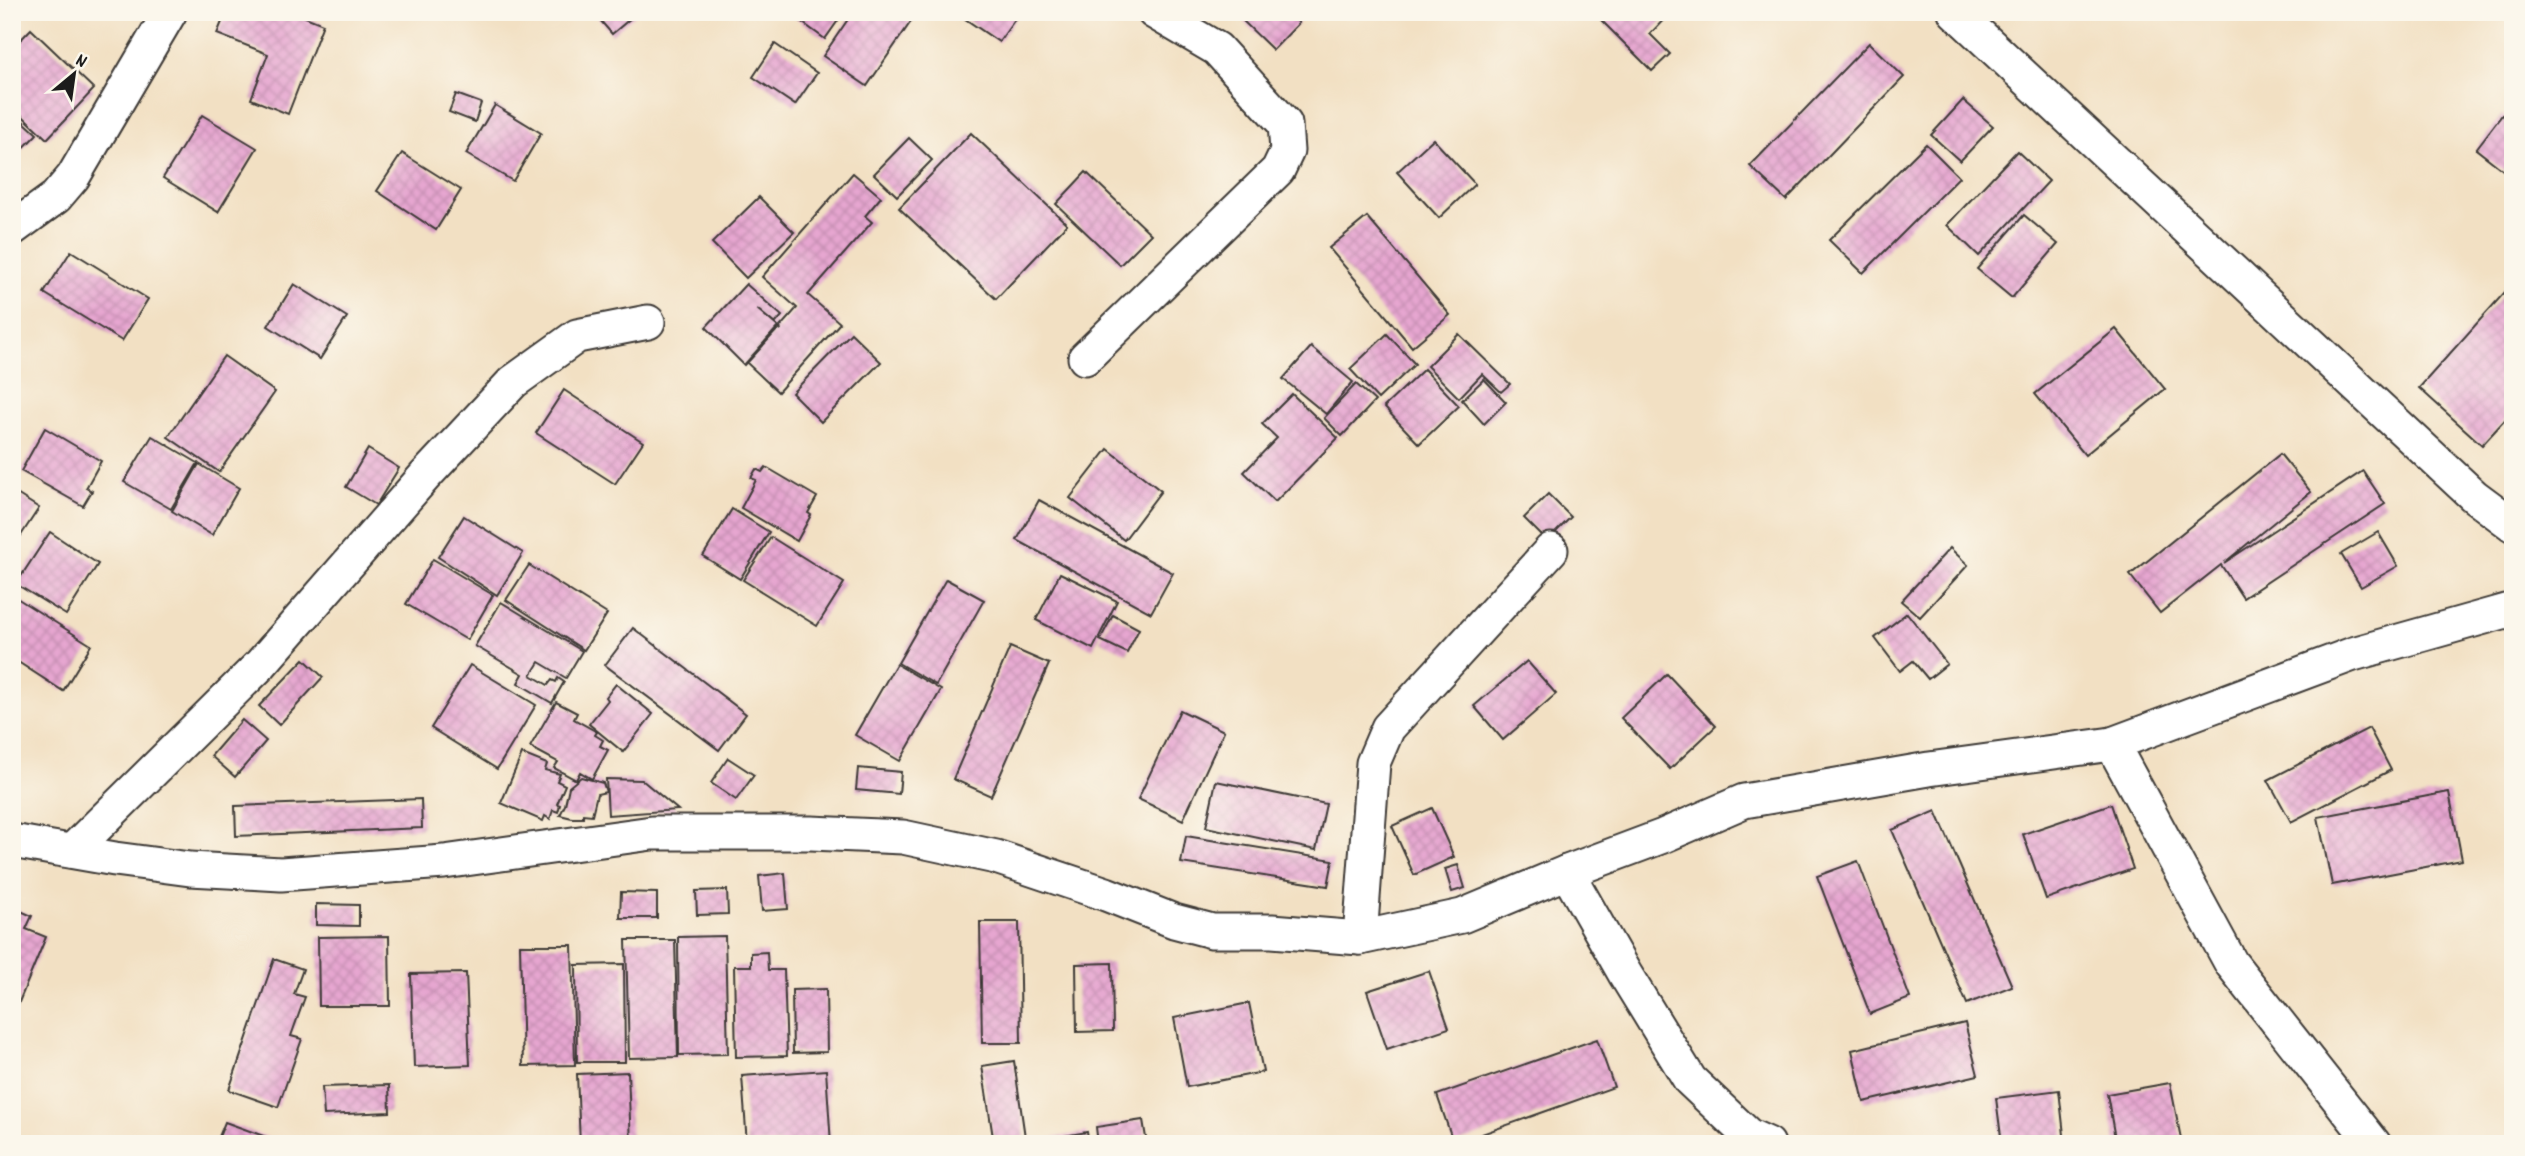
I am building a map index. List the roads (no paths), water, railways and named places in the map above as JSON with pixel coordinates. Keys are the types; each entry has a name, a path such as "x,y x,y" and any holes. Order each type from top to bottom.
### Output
{"street":[{"path":"12,229 56,197 73,177 170,12"},
{"path":"1085,358 1279,170 1287,151 1285,124 1217,49 1154,12"},
{"path":"1955,12 2474,496 2513,525"},
{"path":"72,851 260,665 425,476 513,382 578,336 648,323"},
{"path":"1360,937 1373,763 1388,728 1551,550"},
{"path":"12,841 190,869 281,874 444,862 652,833 811,833 903,837 996,857 1106,894 1174,921 1212,931 1272,931 1360,937 1462,916 1744,801 1929,769 2112,744 2354,654 2513,609"},
{"path":"2112,744 2231,963 2374,1144"},
{"path":"1567,872 1690,1080 1748,1135 1768,1144"}]}
